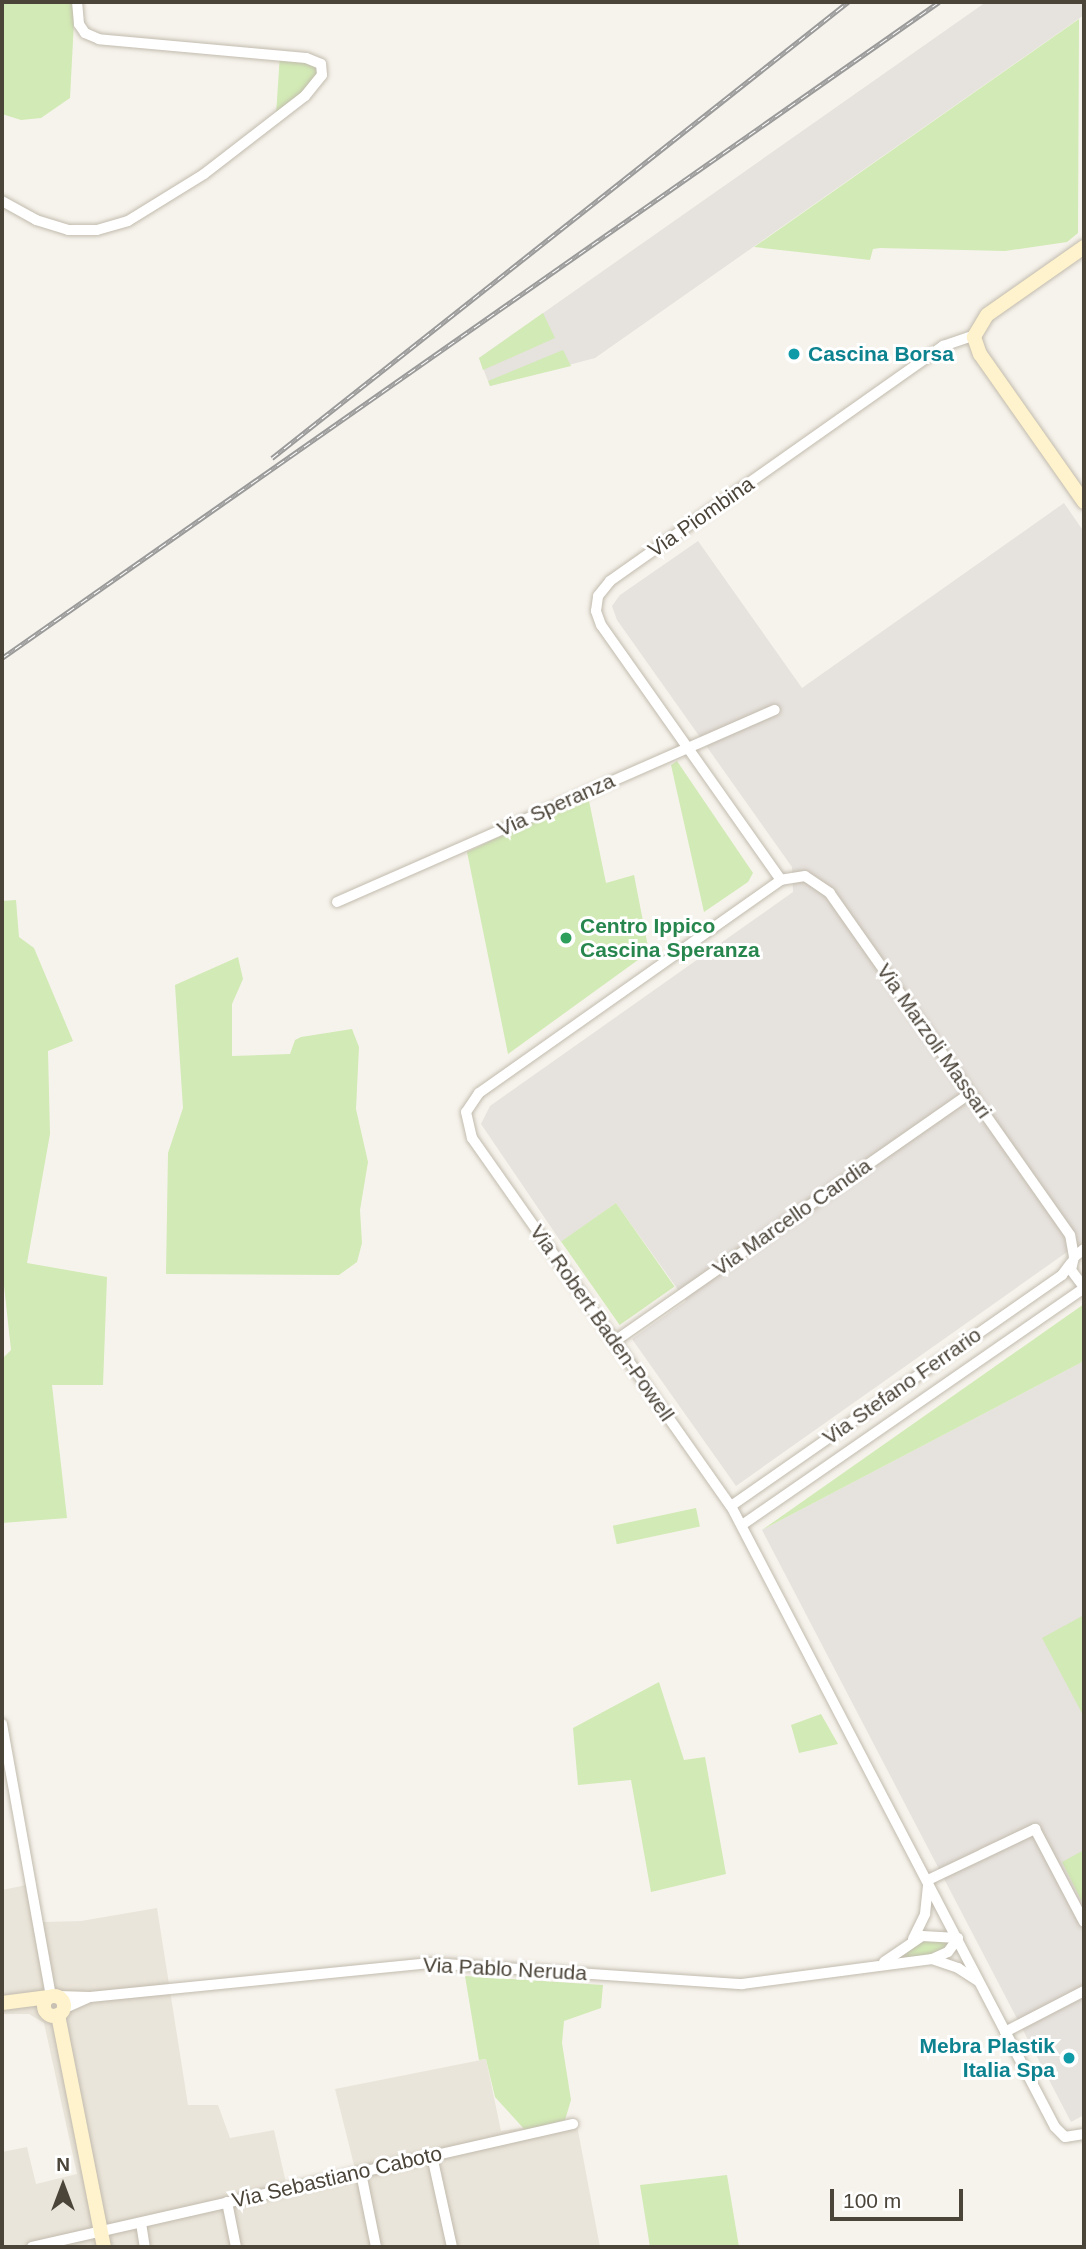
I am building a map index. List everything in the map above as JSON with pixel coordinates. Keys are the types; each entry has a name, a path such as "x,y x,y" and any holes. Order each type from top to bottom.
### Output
{"street":[{"path":"2,201 36,220 68,230 97,230 128,221 205,174 305,96 322,75 321,64 306,58 99,39 85,33 79,24 77,2"},
{"path":"1084,247 987,315 975,335 979,354 1084,502"},
{"name":"Via Piombina","path":"781,880 598,619 596,605 601,590 943,346 975,335"},
{"name":"Via Speranza","path":"337,902 775,710"},
{"name":"Via Marzoli Massari","path":"781,880 804,876 830,893 1070,1235 1084,1243"},
{"name":"Via Robert Baden-Powell","path":"781,880 494,1082 468,1107 469,1134 731,1506 1055,2127 1069,2138 1084,2134"},
{"name":"Via Marcello Candia","path":"615,1341 970,1093"},
{"name":"Via Marzoli Massari","path":"1070,1235 1073,1276 1084,1287"},
{"name":"Via Stefano Ferrario","path":"731,1506 1058,1278 1084,1249"},
{"name":"Via Stefano Ferrario","path":"742,1525 1084,1287"},
{"path":"2,1724 53,2005 103,2241"},
{"path":"913,1939 925,1914 928,1880 1035,1829 1084,1922"},
{"path":"878,1965 913,1939 937,1934 958,1938 948,1952 932,1959"},
{"path":"932,1959 958,1968 980,1983"},
{"name":"Via Pablo Neruda","path":"53,2005 90,1997 420,1963 491,1964 726,1984 797,1980 878,1965 932,1959"},
{"path":"1005,2032 1084,1991"},
{"path":"2,2003 53,2005"},
{"name":"Via Sebastiano Caboto","path":"32,2247 103,2241 141,2224 227,2202 573,2124"},
{"path":"432,2156 452,2247"},
{"path":"361,2173 376,2247"},
{"path":"227,2202 236,2247"},
{"path":"141,2224 145,2247"}],"shaded area":[{"path":"986,2 1084,2 1084,15 595,358 490,386 479,358"},
{"path":"1064,503 1084,532 1084,1240 736,1486 632,1339 686,1301 616,1203 561,1242 481,1124 490,1106 793,892 792,867 617,620 612,606 620,595 698,541 802,688"},
{"path":"1084,1361 1084,2115 1071,2122 762,1530"},
{"path":"36,1883 43,1922 81,1921 157,1908 188,2105 218,2105 230,2138 274,2130 286,2183 355,2169 335,2089 486,2059 501,2131 576,2120 600,2247 2,2247 2,2152 27,2147 36,2184 77,2174 44,2023 29,2014 2,2014 2,1890"}],"green space":[{"path":"2,2 75,2 70,98 41,118 21,120 2,114"},
{"path":"1079,19 1078,233 1067,242 1005,251 880,248 873,249 870,260 754,247"},
{"path":"280,54 310,60 319,70 312,86 276,115"},
{"path":"543,313 555,338 483,370 479,358"},
{"path":"563,350 571,366 490,386 488,381"},
{"path":"677,761 753,873 748,882 704,912 671,765"},
{"name":"Centro Ippico Cascina Speranza","path":"588,796 606,883 634,875 649,952 508,1054 467,852 562,807 574,807"},
{"path":"16,900 19,937 34,948 73,1041 48,1051 50,1134 27,1263 107,1277 103,1385 52,1385 67,1518 2,1523 2,1359 11,1350 2,1267 2,901"},
{"path":"238,957 243,979 232,1004 232,1056 290,1054 295,1040 301,1037 352,1029 359,1047 356,1109 368,1162 360,1210 362,1243 357,1262 339,1275 166,1274 168,1153 183,1108 175,985"},
{"path":"616,1203 675,1287 620,1325 561,1241"},
{"path":"1084,1304 1084,1361 762,1530"},
{"path":"696,1508 700,1527 617,1544 613,1526"},
{"path":"1084,1615 1084,1717 1042,1638"},
{"path":"659,1682 684,1760 705,1757 726,1874 651,1892 631,1780 578,1785 573,1728"},
{"path":"821,1714 838,1744 799,1753 791,1725"},
{"path":"1084,1850 1084,1906 1062,1862"},
{"path":"919,1940 948,1942 948,1945 943,1952 900,1960"},
{"path":"465,1976 603,1985 601,2008 564,2021 562,2043 571,2100 565,2120 525,2130 495,2097 486,2059 479,2060"},
{"path":"727,2175 739,2247 650,2247 640,2185"}],"railway":[{"path":"272,458 848,2"},
{"path":"2,658 939,2"}],"place":[{"name":"Cascina Borsa","path":"794,354"},
{"name":"Centro Ippico Cascina Speranza","path":"566,938"},
{"name":"Mebra Plastik Italia Spa","path":"1069,2058"}]}
